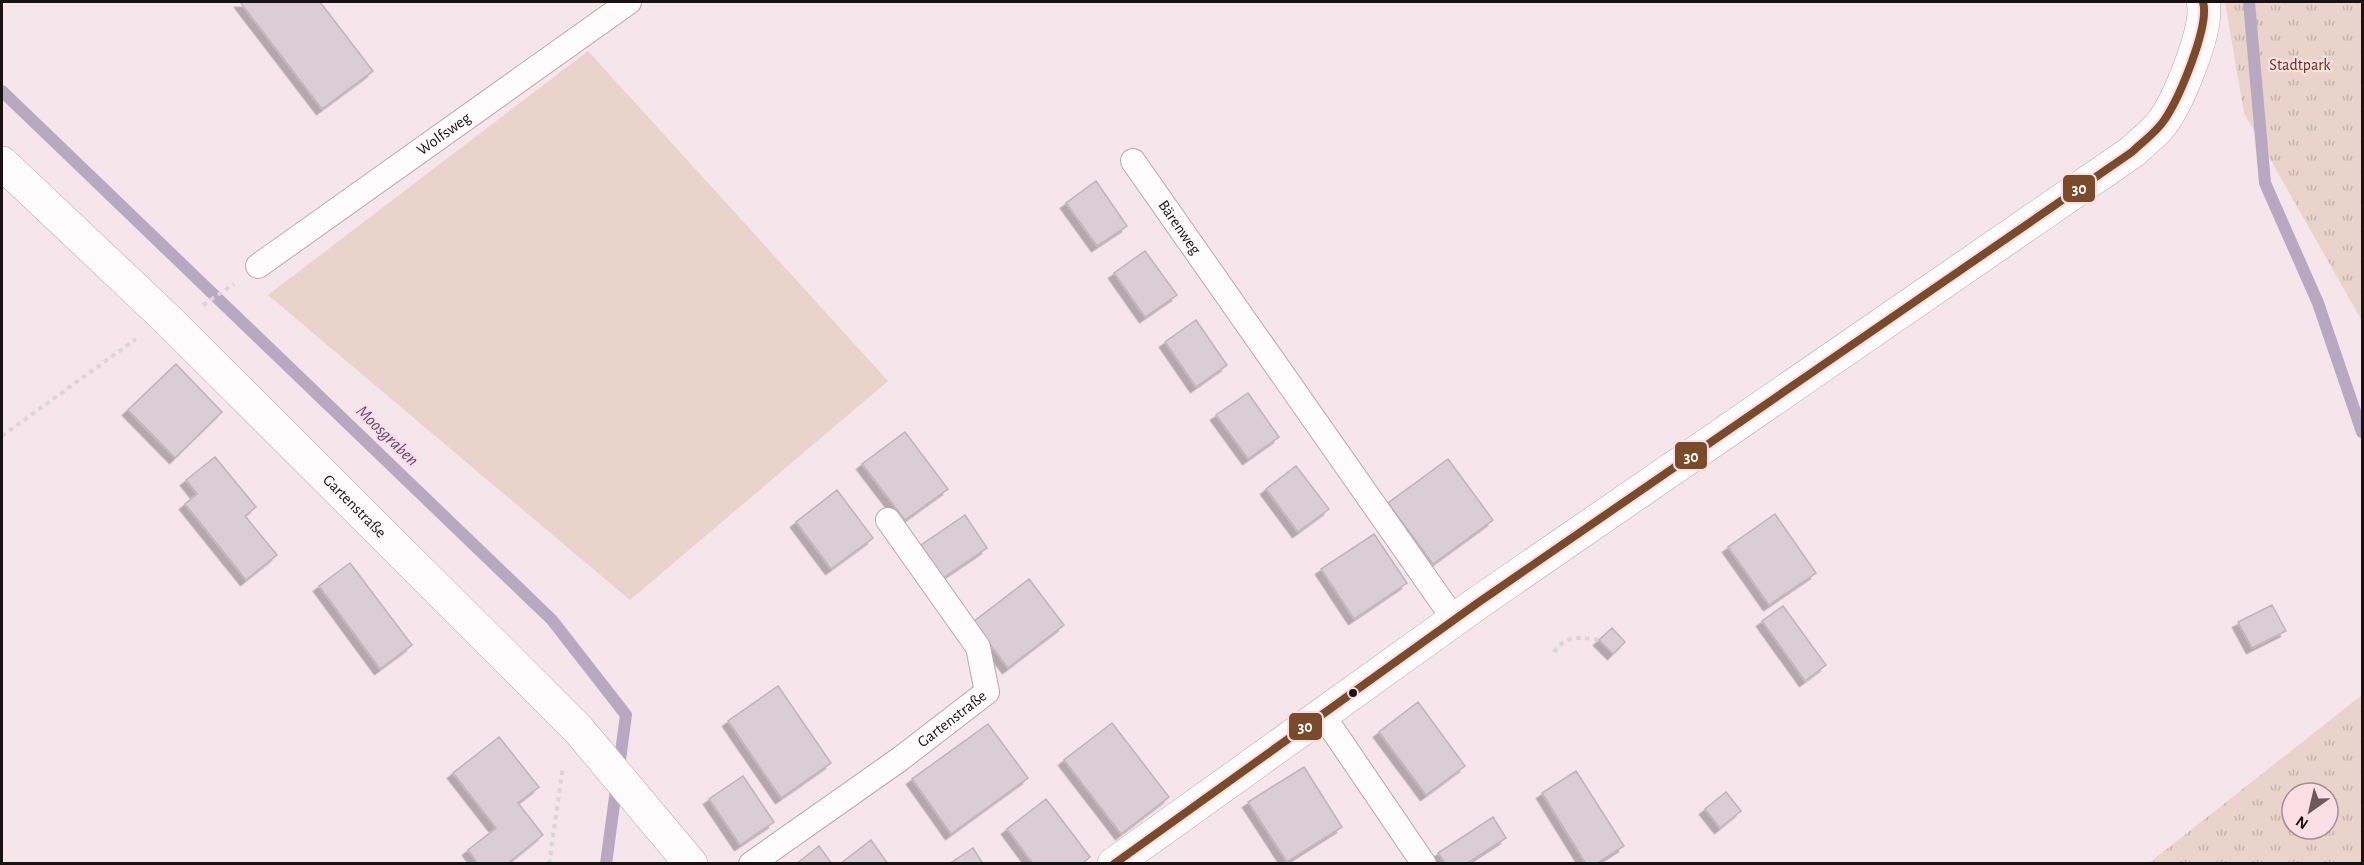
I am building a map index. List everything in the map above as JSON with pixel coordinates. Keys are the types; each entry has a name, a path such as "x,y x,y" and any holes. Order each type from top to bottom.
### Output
{"street":[{"path":"1114,864 1454,619 2132,152 2164,121 2184,82 2199,42 2203,2"},
{"name":"Gartenstraße","path":"2,163 179,315 578,729 691,864"}],"lane":[{"name":"Wolfsweg","path":"258,266 629,2"},
{"name":"Bärenweg","path":"1134,161 1454,619"},
{"name":"Gartenstraße","path":"751,864 900,759 987,692 978,647 888,520"},
{"path":"1322,714 1424,864"}],"path":[{"path":"2,436 179,315 232,286"},
{"path":"1554,652 1564,640 1571,638 1599,640"},
{"path":"549,864 567,742 578,729"}],"green space":[{"name":"Stadtpark","path":"2225,2 2362,2 2362,321 2244,113"},
{"path":"588,51 888,381 630,600 268,295"},
{"path":"2362,695 2362,863 2149,863"}],"building":[{"path":"240,2 320,2 373,71 322,109"},
{"path":"1096,181 1127,226 1097,246 1066,203"},
{"path":"1145,251 1177,295 1145,317 1114,273"},
{"path":"1196,320 1227,365 1196,387 1165,342"},
{"path":"176,364 222,412 175,458 128,410"},
{"path":"1248,393 1279,437 1248,459 1216,415"},
{"path":"905,432 948,489 905,520 862,464"},
{"path":"215,457 256,507 245,516 277,555 246,580 185,504 197,494 186,480"},
{"path":"1448,459 1493,520 1433,564 1388,503"},
{"path":"1296,466 1329,509 1298,532 1266,489"},
{"path":"837,490 873,538 831,569 796,522"},
{"path":"1775,514 1816,573 1769,605 1728,547"},
{"path":"965,515 987,548 943,578 921,545"},
{"path":"1374,534 1407,583 1354,619 1321,569"},
{"path":"350,563 412,645 380,669 319,586"},
{"path":"1029,579 1064,625 1008,668 973,622"},
{"path":"2272,605 2286,631 2252,648 2238,622"},
{"path":"1783,606 1826,665 1805,681 1762,621"},
{"path":"1612,628 1625,642 1613,654 1599,640"},
{"path":"778,686 831,763 781,798 728,721"},
{"path":"1418,702 1465,766 1426,795 1379,732"},
{"path":"1112,723 1169,797 1121,834 1064,760"},
{"path":"988,724 1028,778 951,834 912,779"},
{"path":"499,737 539,787 518,803 543,835 507,864 478,864 468,850 496,828 453,773"},
{"path":"1304,767 1342,827 1287,862 1248,802"},
{"path":"1576,771 1624,846 1596,864 1586,864 1542,793"},
{"path":"743,776 774,822 740,845 709,799"},
{"path":"1726,792 1741,811 1720,828 1705,809"},
{"path":"1046,799 1090,857 1082,864 1033,864 1007,829"},
{"path":"1493,817 1506,838 1466,864 1446,864 1438,853"},
{"path":"871,840 888,864 840,864"},
{"path":"819,846 832,864 796,864"},
{"path":"973,848 983,864 949,864"}],"waterway":[{"path":"2249,2 2265,183 2318,303 2362,432"},
{"name":"Moosgraben","path":"2,91 552,620 626,715 606,864"}],"transit line":[{"name":"30","path":"1114,864 1479,602 2132,152 2162,124 2178,95 2198,44 2204,13 2203,2"}]}
